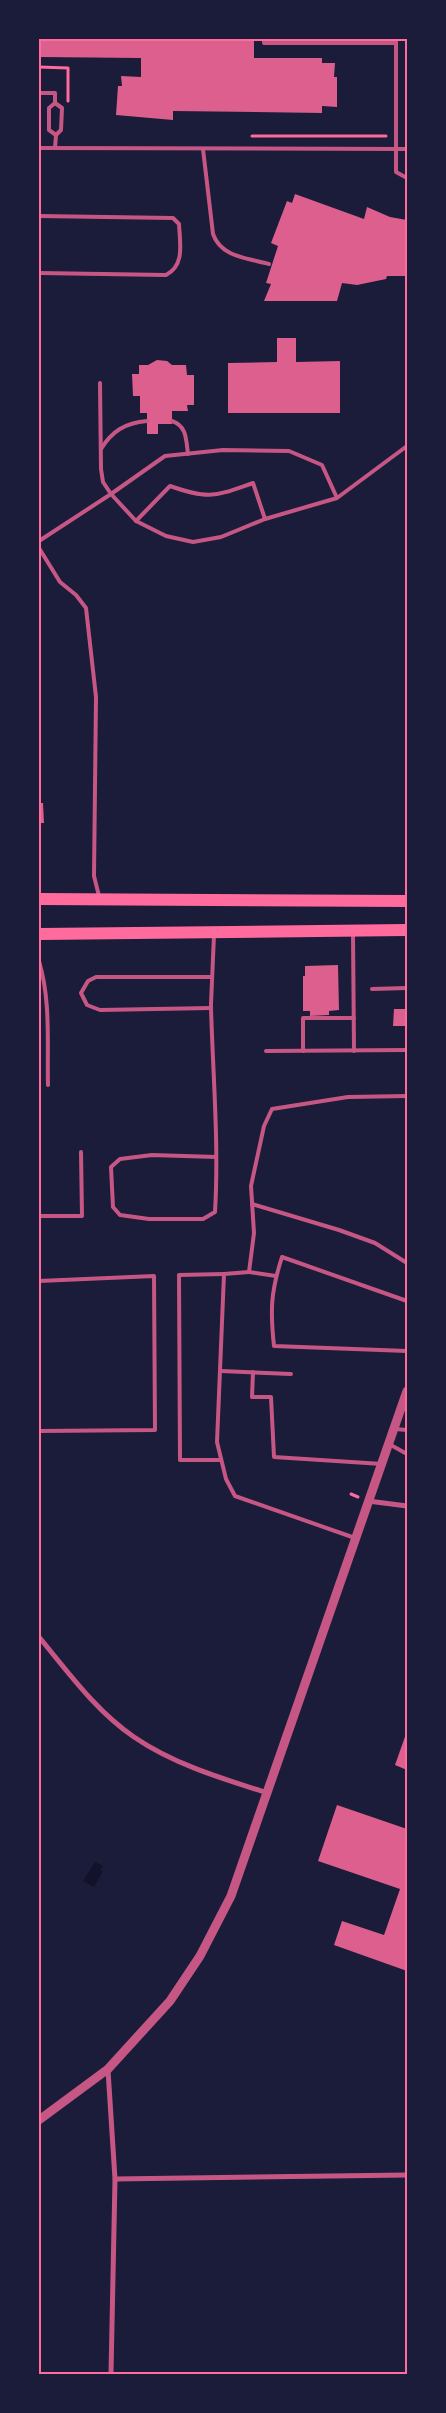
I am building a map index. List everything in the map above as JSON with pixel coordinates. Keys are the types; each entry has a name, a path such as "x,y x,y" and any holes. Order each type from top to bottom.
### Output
{"main road":[{"path":"39,899 407,901"},
{"path":"39,934 407,930"}],"street":[{"path":"39,2120 108,2069 170,2001 200,1956 231,1896 407,1391"},
{"path":"368,1501 407,1506"},
{"path":"39,1637 93,1701 134,1737 172,1759 268,1793"},
{"path":"108,2069 115,2179 111,2374"},
{"path":"115,2179 407,2175"}],"lane":[{"path":"264,39 264,43 396,41 396,172 407,178"},
{"path":"39,93 55,93 56,103 62,108 61,130 56,135 55,148"},
{"path":"56,103 49,108 49,130 56,135"},
{"path":"39,148 407,149"},
{"path":"203,149 213,234 217,244 224,251 269,264"},
{"path":"39,216 173,218 179,224 180,262 175,270 166,275 39,273"},
{"path":"100,383 103,482 111,494 136,521 166,536 194,542 222,537 265,519 337,498 407,446"},
{"path":"172,420 180,423 183,428 188,454"},
{"path":"101,449 110,435 122,427 147,421"},
{"path":"39,541 111,494 164,456 223,450 289,452 322,464 337,498"},
{"path":"136,521 170,486 193,494 214,496 253,483 265,519"},
{"path":"39,548 60,582 76,595 86,608 96,697 94,876 100,898"},
{"path":"353,931 354,1051"},
{"path":"214,933 211,1008 216,1157 215,1212 203,1219 149,1219 120,1215 113,1206 112,1167 120,1158 152,1155 216,1157"},
{"path":"39,963 46,997 48,1085"},
{"path":"211,1008 100,1010 87,1005 81,993 88,981 96,977 212,978"},
{"path":"372,989 407,988"},
{"path":"303,1051 302,1018 354,1018"},
{"path":"266,1051 407,1050"},
{"path":"250,1272 254,1233 253,1177 264,1126 272,1109 348,1096 407,1096"},
{"path":"39,1216 82,1216 81,1152"},
{"path":"252,1204 340,1230 375,1244 407,1262"},
{"path":"407,1301 282,1257 276,1276 270,1312 274,1346 407,1351"},
{"path":"222,1460 180,1460 178,1275 250,1272 276,1276"},
{"path":"224,1274 217,1442 226,1479 236,1496 355,1538"},
{"path":"39,1281 154,1276 155,1430 39,1431"},
{"path":"220,1371 291,1374"},
{"path":"253,1372 252,1397 271,1397 274,1457 382,1464"},
{"path":"394,1429 407,1430"},
{"path":"389,1444 407,1454"}],"path":[{"path":"39,67 68,68 68,107"},
{"path":"248,136 396,136"}],"shaded area":[{"path":"95,1862 103,1866 100,1870 103,1871 94,1887 83,1881"}],"building":[{"path":"39,39 254,39 254,58 322,58 322,63 335,63 334,77 337,77 337,107 322,106 322,113 173,111 173,120 116,115 118,86 122,86 121,76 141,77 141,58 39,57"},
{"path":"295,194 364,219 367,207 390,217 407,220 407,276 387,276 386,279 357,285 342,283 337,301 264,301 271,284 266,283 278,246 271,243 287,201 292,203"},
{"path":"277,338 296,338 296,362 340,361 340,413 228,413 228,363 277,362"},
{"path":"157,360 167,361 172,365 186,365 187,375 194,375 194,405 187,405 188,411 172,411 172,424 158,424 158,434 147,434 147,413 140,413 140,396 133,396 132,374 139,374 139,365 148,365"},
{"path":"39,803 43,803 44,823 39,823"},
{"path":"338,965 339,1010 329,1011 329,1015 310,1016 310,1011 303,1011 303,976 305,976 305,966"},
{"path":"394,1009 407,1009 407,1026 393,1026"},
{"path":"407,1731 407,1770 395,1765"},
{"path":"337,1805 407,1829 407,1971 334,1945 342,1921 384,1935 400,1889 318,1861"}]}
